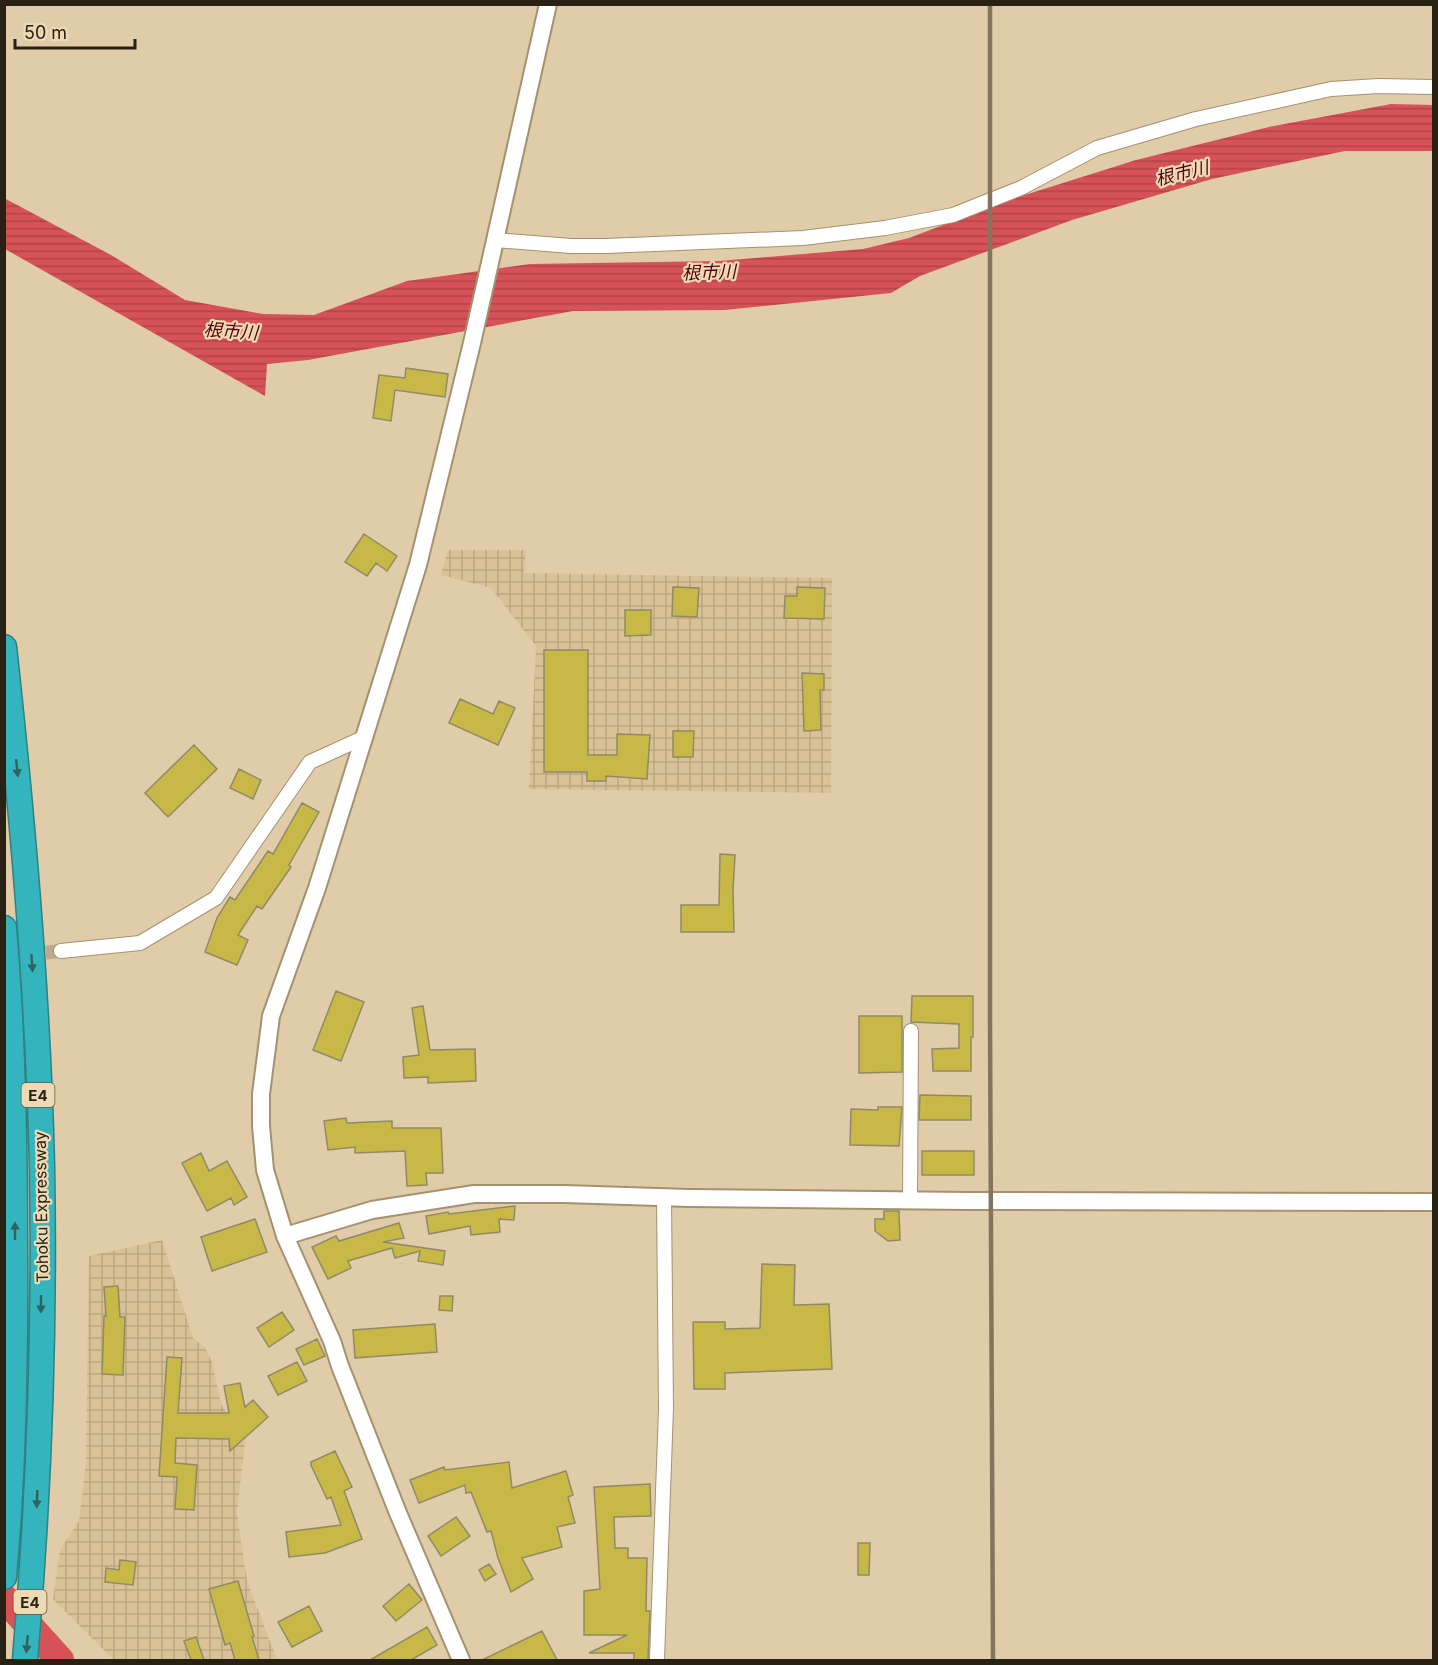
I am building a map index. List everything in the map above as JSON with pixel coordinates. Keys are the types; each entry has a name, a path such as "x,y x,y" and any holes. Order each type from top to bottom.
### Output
{"highway":[{"name":"Tohoku Expressway","path":"4,647 23,828 42,1166 41,1351 35,1544 25,1660"},
{"name":"Tohoku Expressway","path":"4,928 15,1178 16,1355 9,1521 4,1577"}],"street":[{"path":"461,1660 398,1513 332,1341 285,1236 265,1170 261,1094 271,1016 317,888 418,565 472,343 548,4"},
{"path":"494,248 803,238 885,228 953,215 1021,188 1097,148 1196,119 1331,88 1434,87"},
{"path":"61,951 140,943 216,898 310,762 365,737"},
{"path":"910,1200 911,1031"},
{"path":"285,1236 372,1210 474,1194 910,1200 1434,1202"},
{"path":"657,1660 666,1408 664,1197"}],"shaded area":[{"path":"448,550 526,550 524,573 832,578 831,793 529,789 536,646 491,588 441,575"},
{"path":"162,1240 193,1338 205,1347 212,1362 221,1404 245,1442 237,1513 247,1581 277,1660 114,1660 53,1599 60,1550 79,1521 86,1462 89,1256"}],"water":[{"name":"根市川","path":"1391,104 1433,105 1433,151 1345,151 1212,179 1072,220 920,276 891,293 725,310 573,311 308,360 267,364 265,396 5,249 4,198 111,255 185,300 263,314 314,315 407,281 530,264 719,261 863,249 909,238 1006,201 1136,160 1269,127"}],"building":[{"path":"406,368 448,374 445,397 395,390 391,421 373,418 379,375 405,378"},
{"path":"364,534 397,556 387,571 376,563 367,576 345,562"},
{"path":"673,587 699,588 697,617 672,616"},
{"path":"797,587 825,588 824,619 784,618 785,596 797,596"},
{"path":"625,610 651,610 651,635 625,636"},
{"path":"544,650 588,650 588,755 617,755 617,734 650,735 647,779 606,776 606,781 587,781 587,772 544,772"},
{"path":"802,673 824,674 824,690 820,690 821,730 804,731"},
{"path":"460,699 493,714 499,701 515,708 498,745 449,723"},
{"path":"673,731 694,731 693,757 673,757"},
{"path":"194,745 217,769 168,817 145,793"},
{"path":"239,769 261,780 253,799 230,788"},
{"path":"302,803 319,812 289,865 291,867 262,909 257,906 238,935 248,940 237,965 205,952 217,918 230,897 235,900 268,851 273,854"},
{"path":"720,854 735,855 734,932 681,932 681,905 719,905"},
{"path":"336,991 364,1002 341,1061 313,1050"},
{"path":"912,996 973,996 971,1071 933,1071 932,1049 959,1048 959,1024 911,1022"},
{"path":"423,1006 430,1050 475,1049 476,1081 428,1083 428,1077 404,1078 403,1057 419,1055 412,1008"},
{"path":"859,1016 902,1016 902,1072 859,1073"},
{"path":"920,1095 971,1096 971,1120 919,1120"},
{"path":"878,1107 902,1107 899,1146 850,1145 851,1109 878,1110"},
{"path":"346,1118 347,1123 392,1121 392,1128 441,1128 443,1173 426,1173 427,1185 407,1186 405,1151 355,1153 355,1147 328,1150 324,1121"},
{"path":"922,1151 974,1151 974,1175 922,1175"},
{"path":"201,1153 209,1171 227,1161 247,1197 234,1205 231,1198 207,1211 182,1163"},
{"path":"515,1206 514,1220 499,1219 500,1232 471,1235 470,1226 429,1234 426,1216"},
{"path":"884,1211 899,1211 900,1240 888,1241 875,1231 875,1219 884,1219"},
{"path":"255,1219 267,1252 212,1271 201,1237"},
{"path":"399,1223 404,1238 383,1242 445,1251 443,1265 418,1261 420,1251 395,1258 392,1248 348,1261 351,1268 328,1279 312,1247 336,1236 339,1241"},
{"path":"762,1264 795,1265 794,1305 829,1304 832,1369 725,1373 725,1389 694,1389 693,1322 725,1322 725,1329 760,1328"},
{"path":"118,1286 120,1317 125,1317 123,1375 102,1374 104,1316 106,1316 104,1287"},
{"path":"440,1296 453,1296 452,1311 439,1310"},
{"path":"282,1312 294,1330 269,1347 257,1328"},
{"path":"435,1324 437,1352 355,1358 353,1330"},
{"path":"317,1339 325,1356 304,1365 296,1349"},
{"path":"167,1357 182,1358 178,1413 229,1413 224,1386 240,1383 245,1407 253,1400 268,1417 230,1451 229,1439 176,1438 175,1463 197,1465 194,1510 175,1509 177,1477 159,1476"},
{"path":"297,1362 307,1381 278,1395 268,1376"},
{"path":"335,1451 352,1487 344,1491 362,1539 325,1553 289,1557 286,1532 341,1525 331,1497 327,1499 311,1465 311,1462"},
{"path":"509,1462 512,1488 566,1471 573,1495 568,1497 575,1523 557,1527 562,1547 522,1558 533,1579 511,1592 491,1531 487,1532 471,1492 466,1493 465,1485 419,1503 410,1480 444,1467 445,1470"},
{"path":"650,1484 651,1516 614,1517 615,1548 628,1548 628,1558 647,1558 646,1611 650,1611 648,1660 634,1660 634,1653 589,1653 627,1635 584,1635 584,1591 600,1589 594,1487"},
{"path":"456,1517 470,1536 441,1556 428,1536"},
{"path":"858,1543 870,1543 869,1575 858,1575"},
{"path":"120,1560 136,1562 133,1585 105,1582 106,1568 119,1570"},
{"path":"489,1564 496,1574 485,1581 479,1570"},
{"path":"238,1581 259,1660 235,1660 230,1643 225,1645 209,1589"},
{"path":"409,1584 422,1600 396,1621 383,1606"},
{"path":"309,1606 322,1631 292,1647 278,1622"},
{"path":"427,1627 437,1645 411,1660 370,1660"},
{"path":"542,1631 557,1660 482,1660"},
{"path":"196,1637 204,1660 191,1660 184,1641"}],"waterway":[{"path":"4,1598 60,1660"}],"tunnel":[{"path":"4,957 61,951"}],"railway":[{"path":"990,4 990,1022 993,1660"}]}
